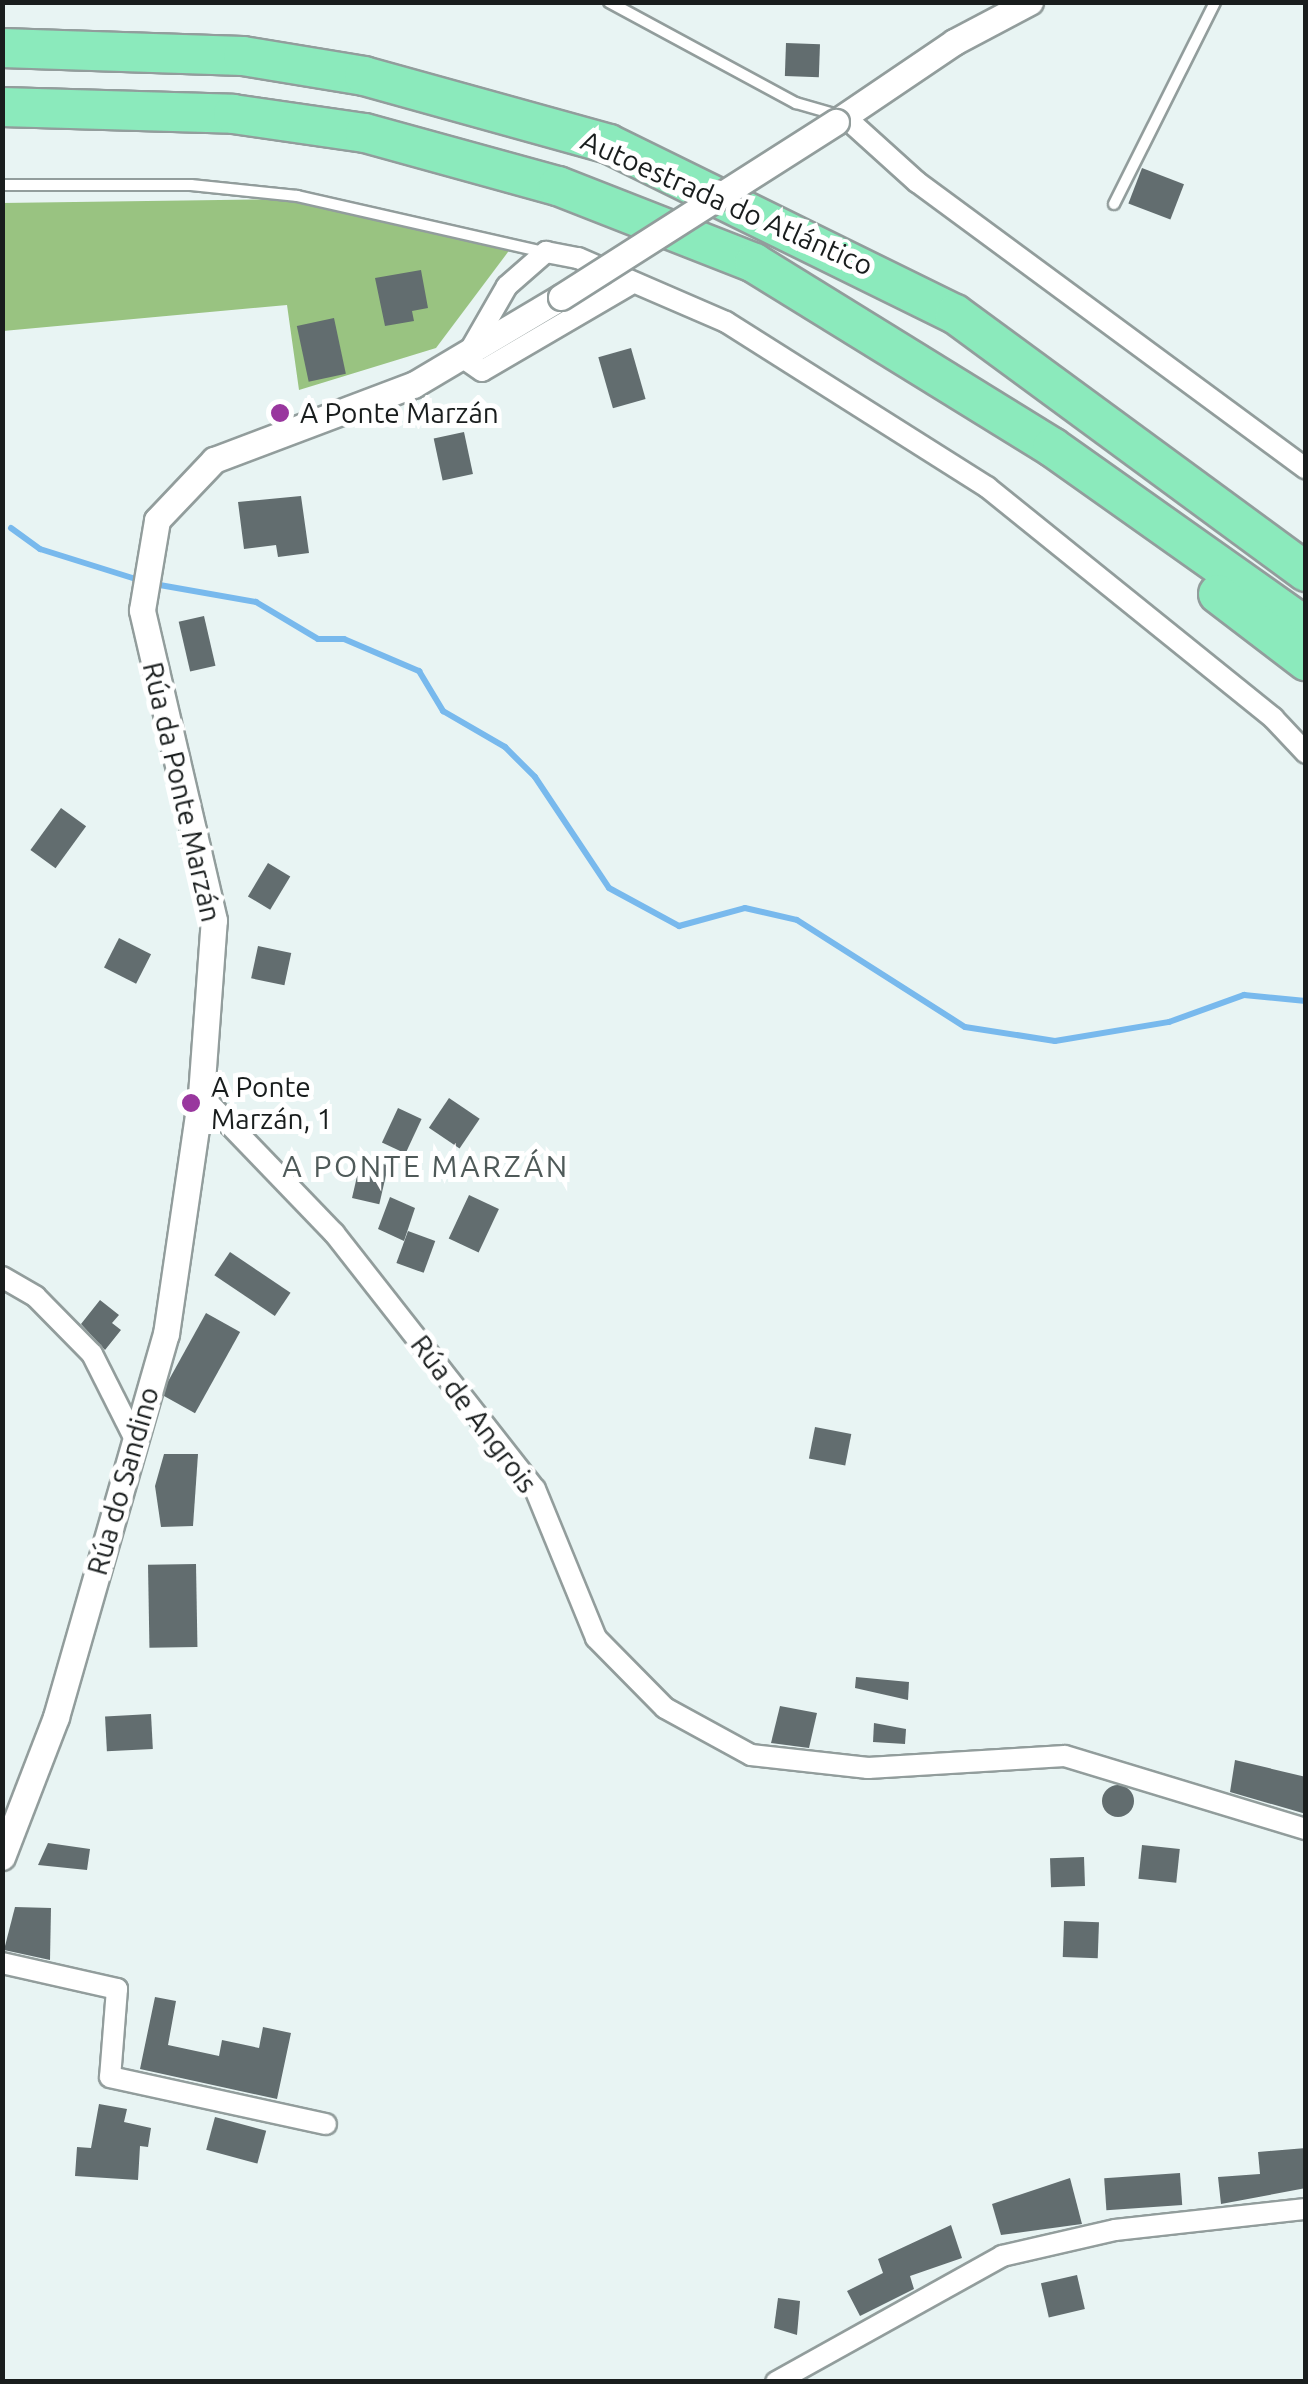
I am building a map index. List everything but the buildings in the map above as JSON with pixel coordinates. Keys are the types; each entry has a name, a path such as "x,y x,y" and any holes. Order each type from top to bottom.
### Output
{"highway":[{"name":"Autoestrada do Atlántico","path":"2,48 243,56 364,76 609,144 955,314 1306,572"},
{"name":"Autoestrada do Atlántico","path":"2,107 233,114 365,132 558,186 754,263 1052,447 1306,627"},
{"path":"1052,447 1118,517 1306,661"}],"street":[{"path":"465,359 841,120 954,42 1030,2"},
{"path":"841,120 917,182 1306,469"},
{"path":"465,359 507,286 546,252 578,258 629,286 726,322 907,430 1058,540 1306,753"},
{"path":"465,359 482,371 629,286"},
{"name":"Rúa da Ponte Marzán","path":"202,1094 214,920 142,610 148,546 177,491 228,453 465,359"},
{"name":"Rúa do Sandino","path":"2,1856 56,1717 166,1334 202,1094"},
{"name":"Rúa de Angrois","path":"202,1094 334,1232 535,1488 596,1638 666,1708 751,1755 868,1768 1065,1756 1306,1830"},
{"path":"2,1278 36,1297 92,1354 135,1440"},
{"path":"2,1963 117,1989 110,2077 326,2124"},
{"path":"776,2382 1002,2256 1115,2230 1306,2208"}],"lane":[{"path":"609,2 796,103 841,120"},
{"path":"1114,204 1215,2"},
{"path":"2,184 190,185 297,196 514,239 546,252"}],"green space":[{"path":"287,199 514,244 436,348 299,390 287,305 3,331 2,203"}],"waterway":[{"path":"11,528 40,549 142,581"},
{"path":"154,584 256,602 318,639 344,639 419,671 443,711 505,747 535,777 609,888 679,926 745,908 797,920 965,1027 1055,1041 1169,1022 1244,995 1306,1001"}],"place":[{"name":"A Ponte Marzán","path":"280,413"},
{"name":"A Ponte Marzán, 1","path":"191,1103"}],"district":[{"name":"A PONTE MARZÁN","path":"426,1166"}]}
